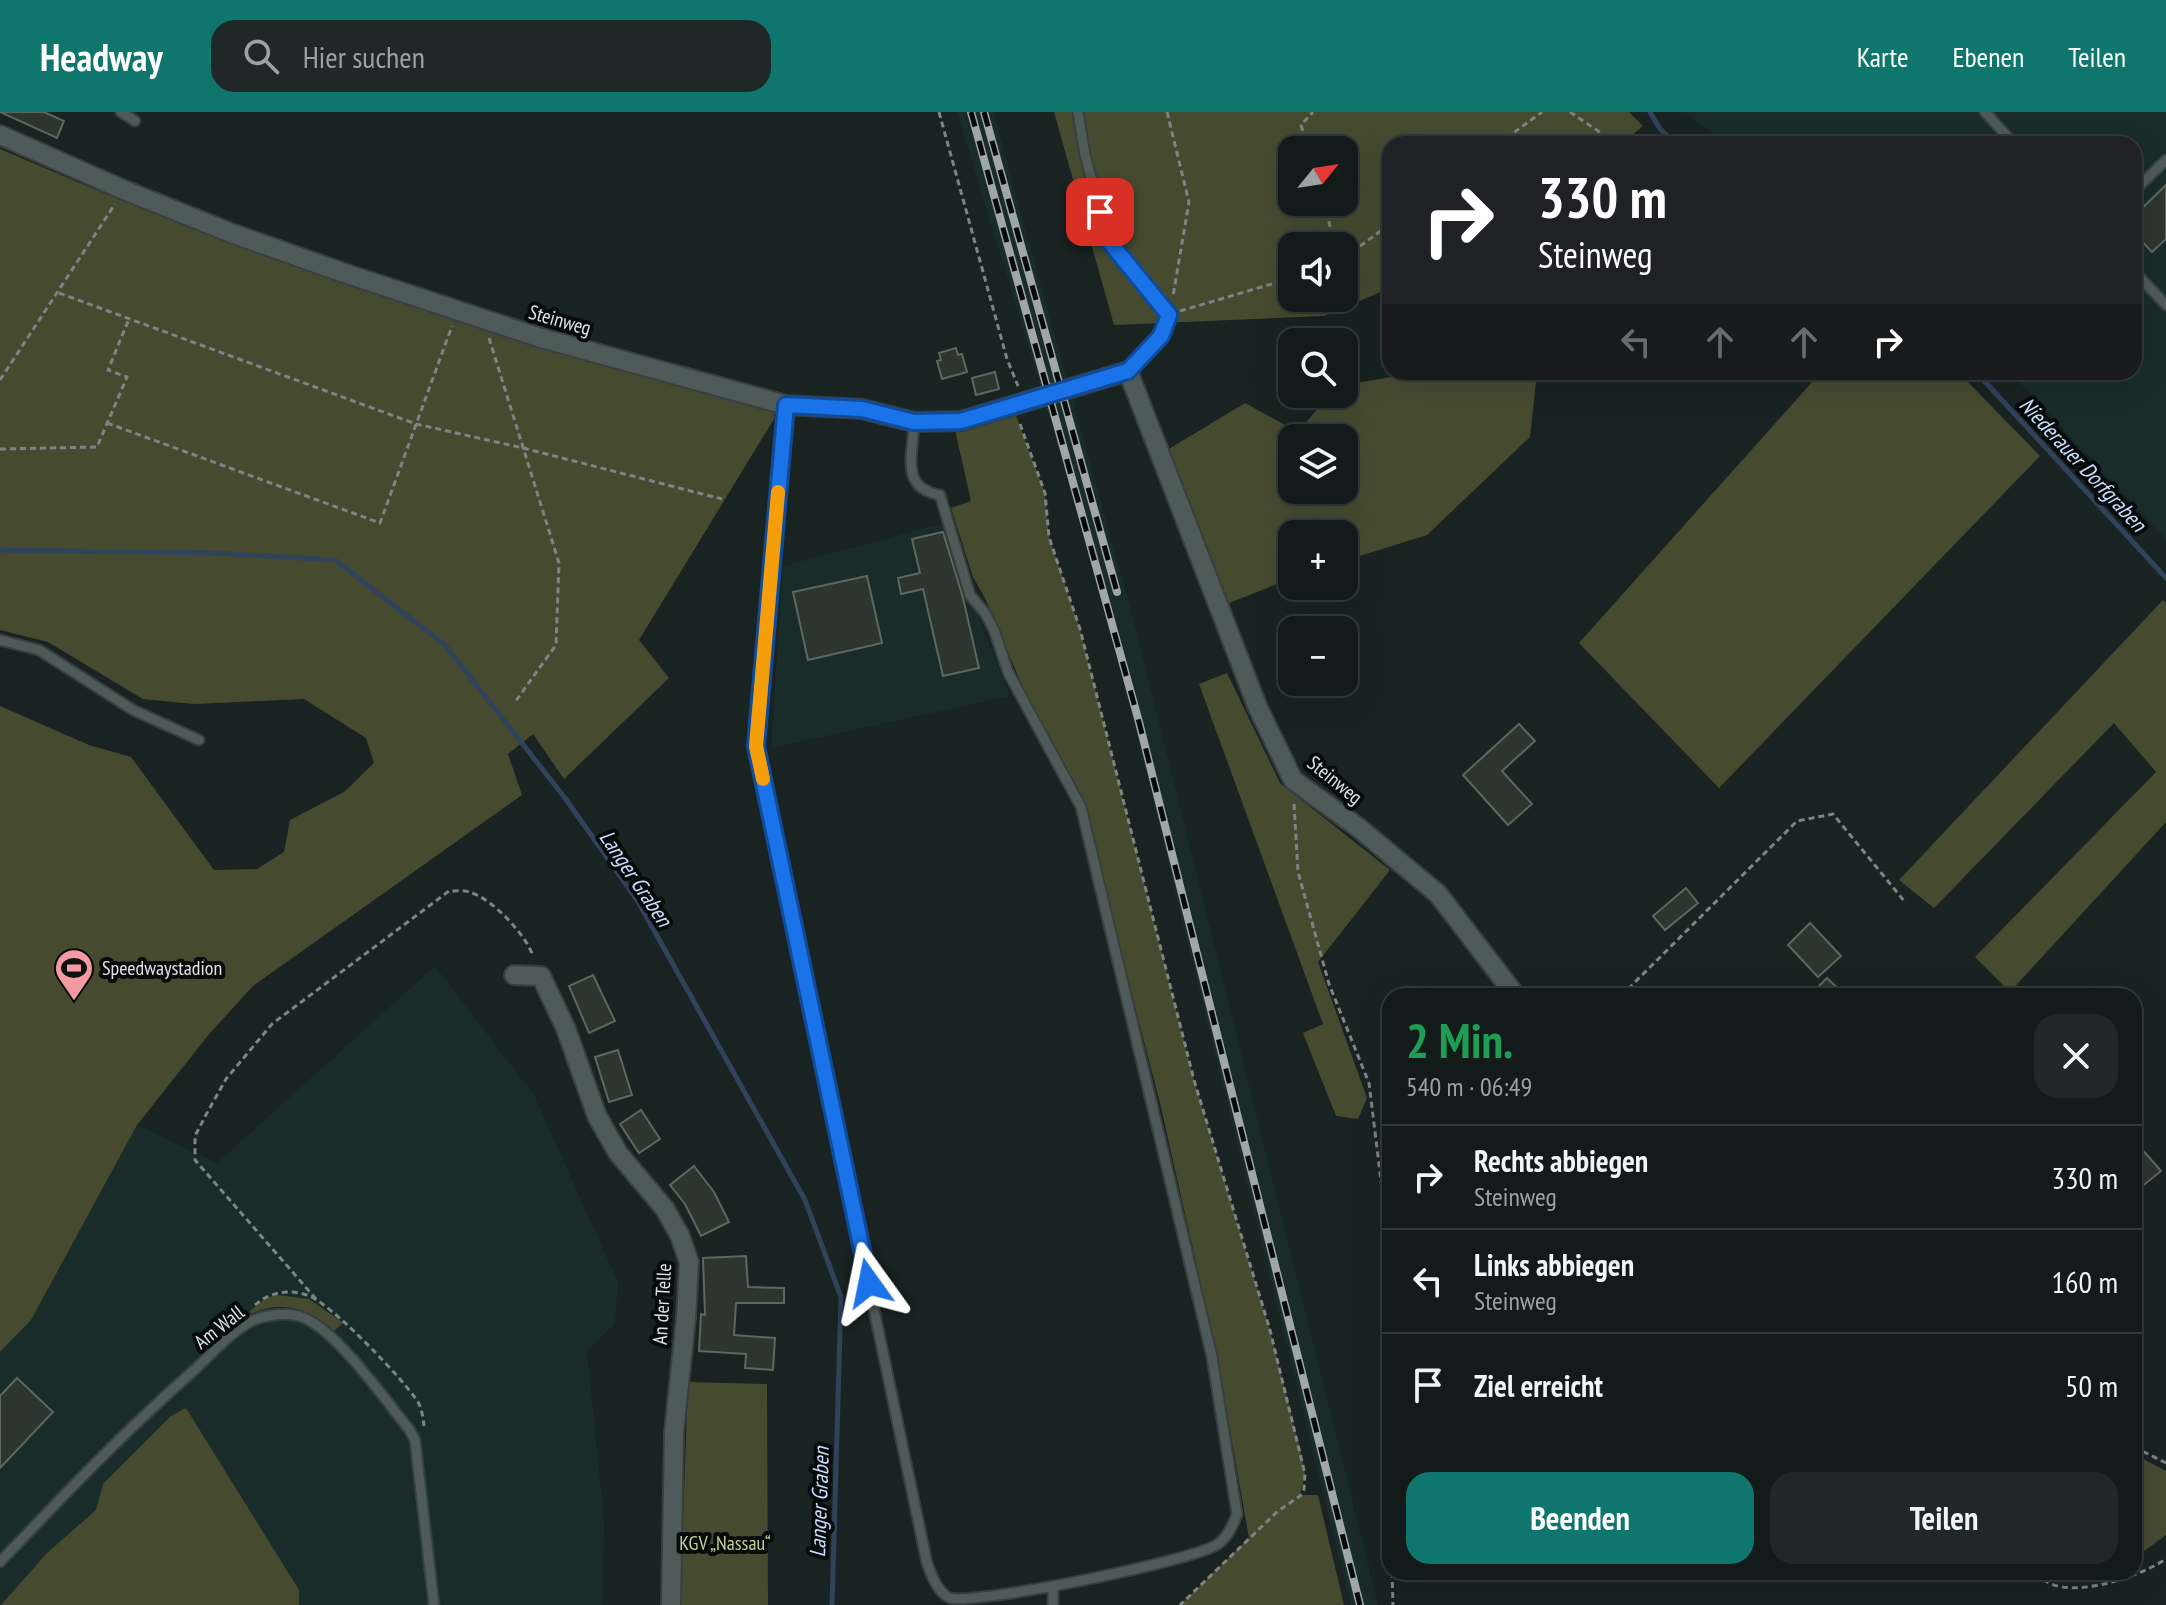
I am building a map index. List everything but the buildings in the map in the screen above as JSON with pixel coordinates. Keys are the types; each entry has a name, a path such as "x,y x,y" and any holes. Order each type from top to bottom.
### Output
{"street":[{"name":"Steinweg","path":"0,135 231,233 541,338 786,405 862,409 914,422 961,421 1128,371 1258,708 1293,780 1359,828 1438,894 1510,988"},
{"path":"514,975 541,976"},
{"name":"An der Telle","path":"541,976 566,1029 597,1116 618,1153 665,1209 680,1236 689,1262 674,1432 671,1605"}],"lane":[{"path":"121,112 135,121"},
{"path":"1078,112 1085,155 1108,240 1169,315 1161,336 1128,371"},
{"path":"1985,112 2007,136"},
{"path":"2142,183 2166,160"},
{"path":"2142,280 2166,305"},
{"path":"786,405 756,746 927,1563 941,1591 955,1599 985,1599 1053,1589 1180,1558 1217,1545 1233,1526 1237,1514 1212,1357 1081,807 1008,672 994,630 970,595 940,495 929,493 916,484 908,458 914,422"},
{"path":"0,640 39,650 133,710 199,740"},
{"name":"Am Wall","path":"0,1562 154,1405 239,1330 259,1318 298,1315 323,1329 339,1345 415,1440 434,1605"},
{"path":"1053,1589 1053,1605"}],"path":[{"path":"939,112 1045,493 1049,537 1080,629 1194,1080 1270,1330 1305,1474 1300,1496 1278,1511 1180,1605"},
{"path":"1167,112 1189,202 1169,315"},
{"path":"1304,136 1301,125 1313,112"},
{"path":"1509,136 1542,112"},
{"path":"1570,112 1603,136"},
{"path":"0,380 124,190"},
{"path":"1358,248 1382,230"},
{"path":"1169,315 1278,282"},
{"path":"59,293 416,424 722,499"},
{"path":"107,423 380,523 458,310"},
{"path":"482,318 559,563 556,645 515,702"},
{"path":"0,449 97,447 127,377 108,370 129,319"},
{"path":"1293,780 1298,872 1329,984 1369,1083 1382,1189"},
{"path":"1629,988 1797,821 1833,814 1905,902"},
{"path":"316,1299 195,1160 195,1136 226,1079 272,1024 449,891 468,892 482,898 507,920 529,944 541,976"},
{"path":"2142,1451 2166,1463"},
{"path":"2142,1574 2166,1559"},
{"path":"1392,1580 1393,1605"},
{"path":"2039,1580 2050,1591"},
{"path":"2118,1588 2131,1580"}],"shaded area":[{"path":"957,112 993,112 1133,618 1378,1605 1351,1605 1109,623"},
{"path":"1685,112 2166,112 2166,539 2017,380 2142,380 2142,136 1716,136"},
{"path":"941,524 1010,696 771,748 783,566"},
{"path":"435,966 534,1095 618,1282 615,1324 587,1350 604,1520 603,1605 0,1605 0,1352 31,1320 137,1125 217,1163"}],"green space":[{"path":"1054,112 1629,112 1643,126 1631,136 1382,136 1382,291 1358,302 1358,232 1278,232 1278,312 1333,312 1324,316 1114,325"},
{"path":"0,149 113,197 344,281 775,411 774,419 639,640 669,678 564,779 533,734 508,754 522,795 253,986 210,1033 137,1125 31,1320 0,1352 0,706 89,745 131,757 214,870 257,869 284,852 290,820 344,792 374,763 366,738 304,699 194,704 143,699 48,642 0,630"},
{"path":"1382,379 1536,380 1530,437 1427,535 1358,557 1358,520 1278,520 1278,584 1227,604 1169,449 1245,403 1283,424 1278,424 1278,504 1358,504 1358,424 1305,424 1318,408 1358,408 1358,383"},
{"path":"1814,380 1966,380 2040,456 1719,788 1579,643"},
{"path":"1012,405 1045,493 1049,537 1080,629 1194,1080 1270,1330 1302,1457 1305,1474 1300,1495 1318,1495 1344,1605 1180,1605 1249,1538 1217,1355 1160,1103 1083,805 1030,704 973,577 951,508 971,501 953,421"},
{"path":"2163,600 2166,603 2166,822 2014,988 2006,988 1975,957 2156,772 2114,723 1934,908 1899,880"},
{"path":"1227,673 1280,783 1390,870 1318,962 1367,1098 1358,1119 1336,1116 1303,1033 1323,1024 1199,684"},
{"path":"277,1295 309,1299 343,1323 334,1331 306,1312 284,1307 251,1314 250,1311 266,1298"},
{"name":"KGV „Nassau“","path":"688,1382 767,1384 768,1605 680,1605"},
{"path":"186,1408 299,1590 299,1605 1,1605 47,1553 96,1510 103,1484 171,1416"},
{"path":"2142,1458 2166,1471 2166,1535 2142,1553"}],"waterway":[{"name":"Niederauer Dorfgraben","path":"1650,112 1667,136"},
{"name":"Niederauer Dorfgraben","path":"1983,380 2166,578"},
{"name":"Langer Graben","path":"0,550 215,553 335,560 445,645 565,798 637,900 805,1200 841,1297 832,1605"}],"railway":[{"path":"971,112 1139,722 1360,1605"},
{"path":"984,112 1117,592"}],"slow traffic":[{"path":"763,779 756,746 778,492"}],"place":[{"name":"Speedwaystadion","path":"74,1002"}],"route":[{"path":"869,1283 756,746 786,405 862,409 914,422 961,421 1128,371 1161,336 1169,315 1108,240 1100,212"}]}
